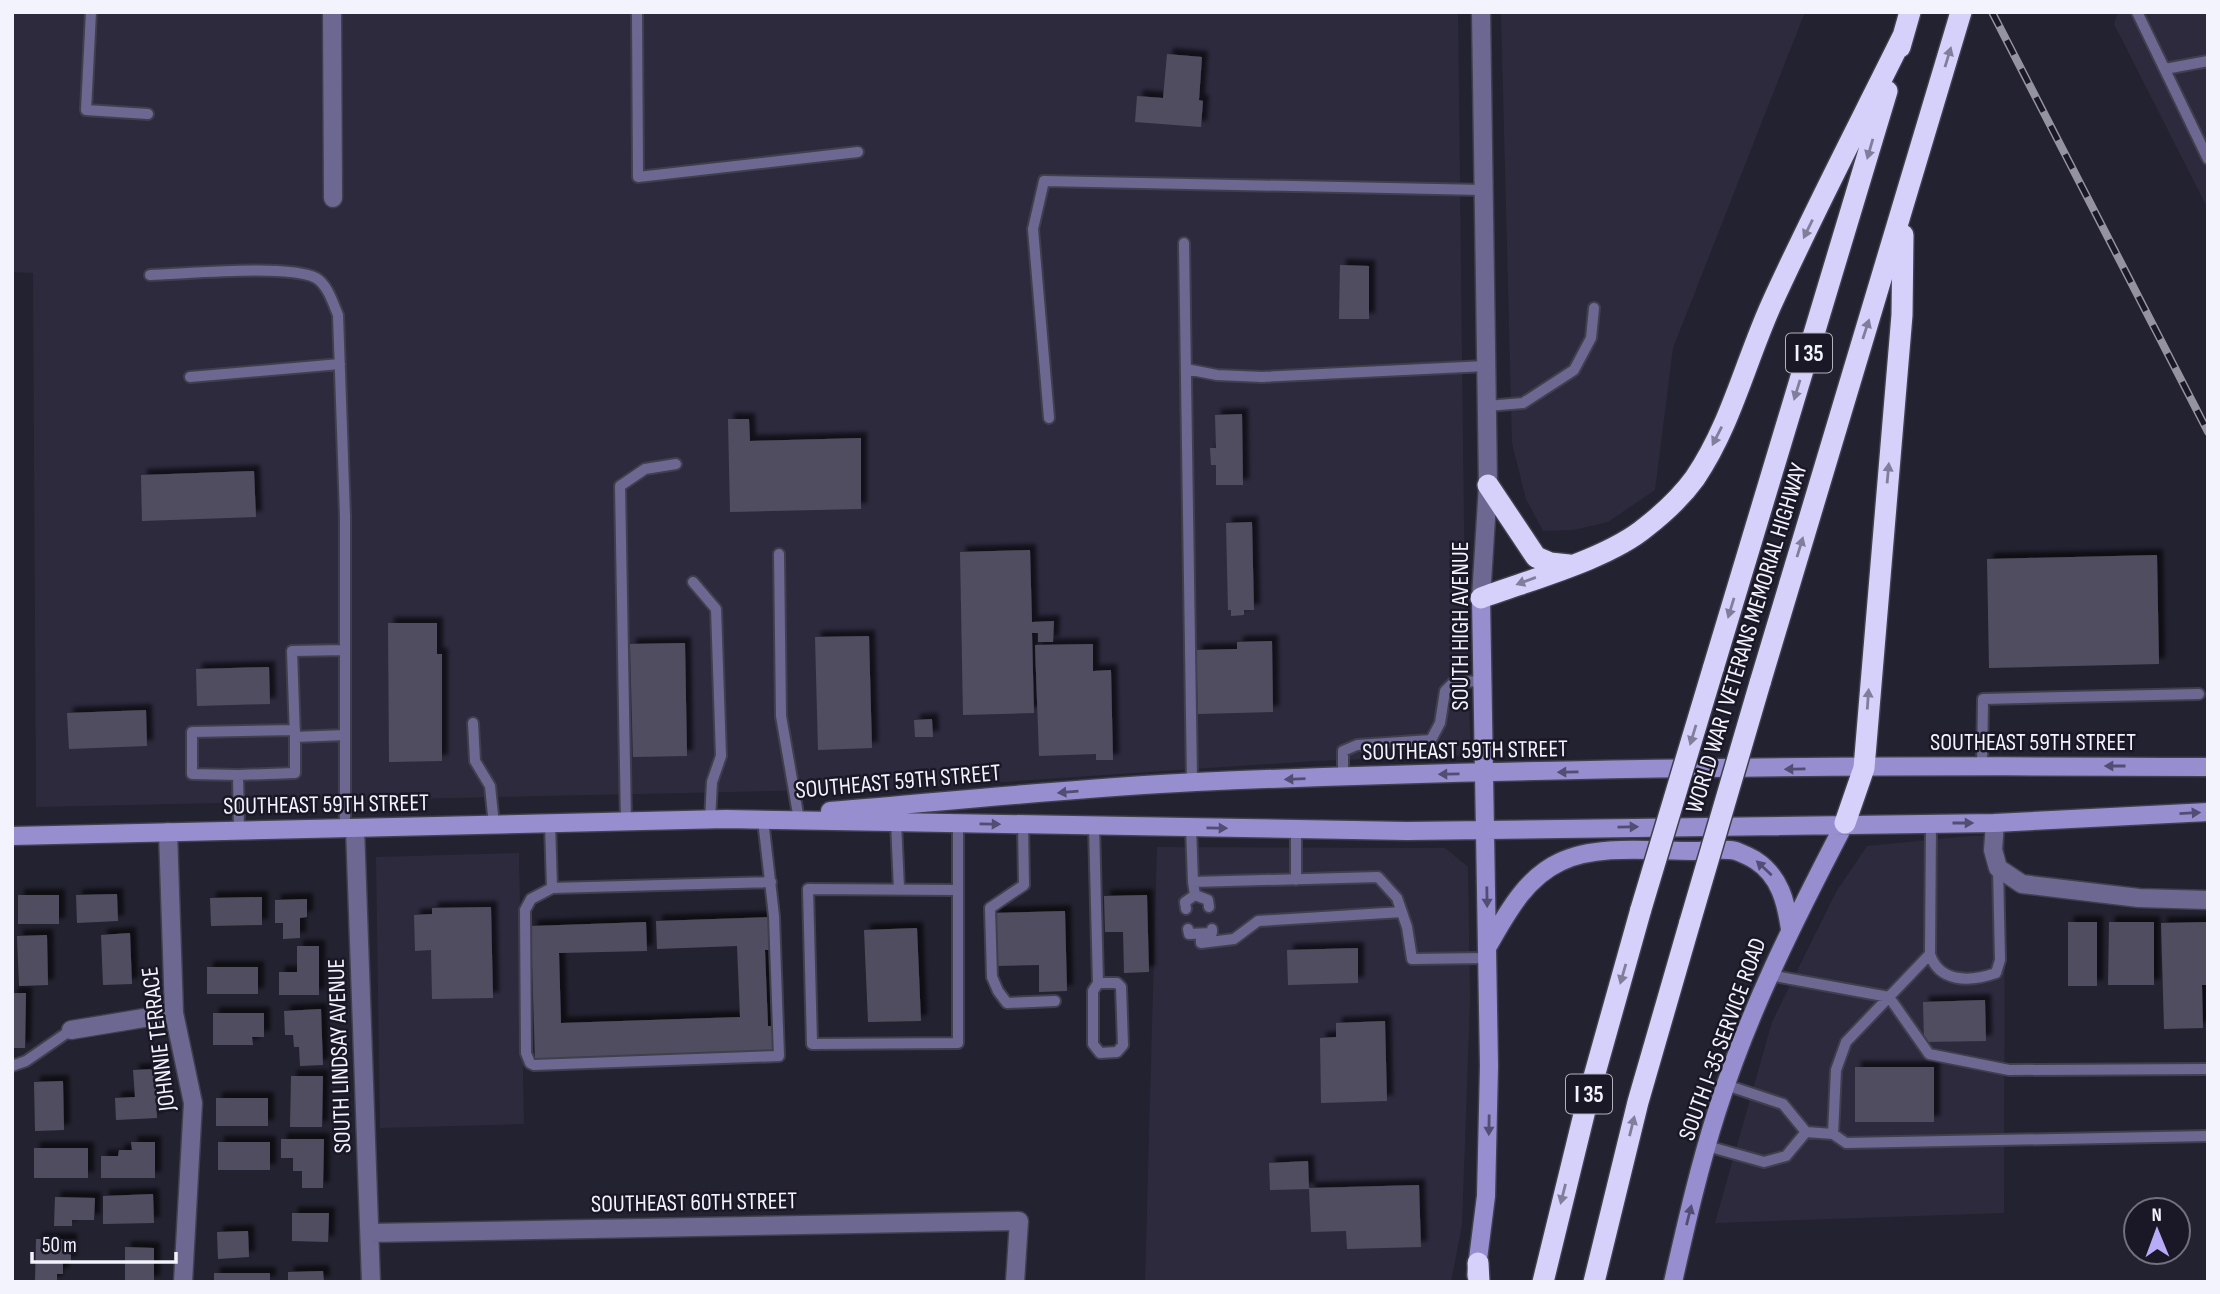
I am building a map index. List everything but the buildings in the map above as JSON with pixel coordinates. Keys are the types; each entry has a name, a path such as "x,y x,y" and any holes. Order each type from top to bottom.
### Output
{"highway":[{"name":"WORLD WAR I VETERANS MEMORIAL HIGHWAY","path":"1543,1282 1588,1098 1641,909 1910,12"},
{"name":"WORLD WAR I VETERANS MEMORIAL HIGHWAY","path":"1594,1282 1639,1102 1690,922 1961,12"},
{"path":"1481,598 1613,547 1644,529 1675,501 1695,478 1721,430 1771,305 1903,36"},
{"path":"1845,824 1864,768 1902,315 1903,212"},
{"path":"1488,485 1536,557 1550,563 1571,565"}],"main road":[{"name":"SOUTH HIGH AVENUE","path":"1477,1276 1489,1138 1487,829 1481,598"},
{"name":"SOUTHEAST 59TH STREET","path":"718,820 1192,782 1485,773 1982,766 2208,766"},
{"name":"SOUTHEAST 59TH STREET","path":"12,836 718,820 1407,831 1994,823 2208,812"},
{"name":"SOUTH I-35 SERVICE ROAD","path":"1673,1282 1707,1146 1726,1084 1790,929 1845,824"},
{"path":"1488,952 1510,908 1542,873 1560,861 1585,854 1617,851 1735,851 1755,860 1773,877 1786,899 1790,929"}],"street":[{"path":"332,12 333,198"},
{"name":"SOUTH HIGH AVENUE","path":"1481,12 1488,485 1481,598"},
{"path":"1994,823 1993,850 1998,867 2021,884 2139,898 2208,900"},
{"name":"SOUTH LINDSAY AVENUE","path":"350,828 371,1282"},
{"name":"JOHNNIE TERRACE","path":"168,832 174,1013 192,1103 183,1282"},
{"path":"71,1030 174,1013"},
{"name":"SOUTHEAST 60TH STREET","path":"370,1233 1019,1221 1015,1282"}],"lane":[{"path":"91,12 86,110 148,114"},
{"path":"637,12 638,177 858,152"},
{"path":"2137,12 2208,159"},
{"path":"2165,69 2208,61"},
{"path":"1049,418 1033,229 1044,181 1484,190"},
{"path":"1184,243 1192,782"},
{"path":"150,275 294,271 319,279 338,315 345,516 345,735 350,828"},
{"path":"1487,406 1523,403 1574,370 1591,338 1594,308"},
{"path":"190,377 340,365"},
{"path":"1186,369 1217,375 1262,377 1486,366"},
{"path":"626,822 620,485 645,469 676,464"},
{"path":"779,554 781,716 798,814"},
{"path":"693,582 716,608 721,756 712,782 718,820"},
{"path":"345,650 292,651 295,733 295,773 260,768 238,775 221,769 192,774 192,732 259,730 295,733 345,735"},
{"path":"1342,777 1343,751 1357,745 1431,740 1440,723 1445,691 1454,682 1483,681"},
{"path":"1982,766 1983,699 2199,694"},
{"path":"473,723 475,761 490,786 494,825"},
{"path":"259,730 259,743"},
{"path":"221,731 221,744"},
{"path":"238,775 239,831"},
{"path":"764,820 771,882 779,1056 534,1065 530,1063 527,1053 525,910 531,899 552,888 771,882"},
{"path":"897,822 899,889"},
{"path":"550,823 552,888"},
{"path":"958,823 958,890 958,1043 812,1044 808,889 958,890"},
{"path":"1931,823 1930,954 1934,967 1947,977 1982,978 1996,973 2000,960 1998,867"},
{"path":"1023,824 1024,886 990,908 992,977 1007,1003 1055,1001"},
{"path":"1094,826 1098,983 1093,991 1093,1044 1101,1053 1117,1052 1123,1045 1121,987 1116,983 1098,983"},
{"path":"1191,828 1195,895"},
{"path":"1296,830 1298,882"},
{"path":"1193,882 1339,883 1378,877 1397,898 1407,927 1412,959 1488,952"},
{"path":"1195,895 1208,901 1209,907"},
{"path":"1186,909 1185,902 1195,895"},
{"path":"1200,935 1201,943 1234,939 1258,921 1283,914 1402,912"},
{"path":"1188,929 1189,934 1200,935 1212,933 1212,929"},
{"path":"1833,1134 1836,1070 1846,1042 1930,954"},
{"path":"1769,975 1889,997 1929,1054 2009,1070 2208,1069"},
{"path":"12,1066 26,1061 71,1030"},
{"path":"1726,1084 1783,1104 1806,1132 1833,1134 1846,1143 2208,1136"},
{"path":"1707,1146 1764,1162 1786,1156 1806,1132"}],"shaded area":[{"path":"12,12 1458,12 1465,607 1471,755 1314,761 914,788 36,807 33,273 12,272"},
{"path":"1501,12 1805,12 1673,348 1655,490 1608,522 1573,530 1543,531 1526,499 1512,443"},
{"path":"2118,12 2208,12 2208,209 2114,24"},
{"path":"1970,836 2005,836 2004,1213 1715,1223 1772,1022 1836,892 1867,846"},
{"path":"1157,847 1445,848 1468,867 1470,999 1462,1225 1451,1282 1145,1282"},
{"path":"519,853 524,1124 380,1128 376,857"}],"railway":[{"path":"1992,12 2208,432"}]}
